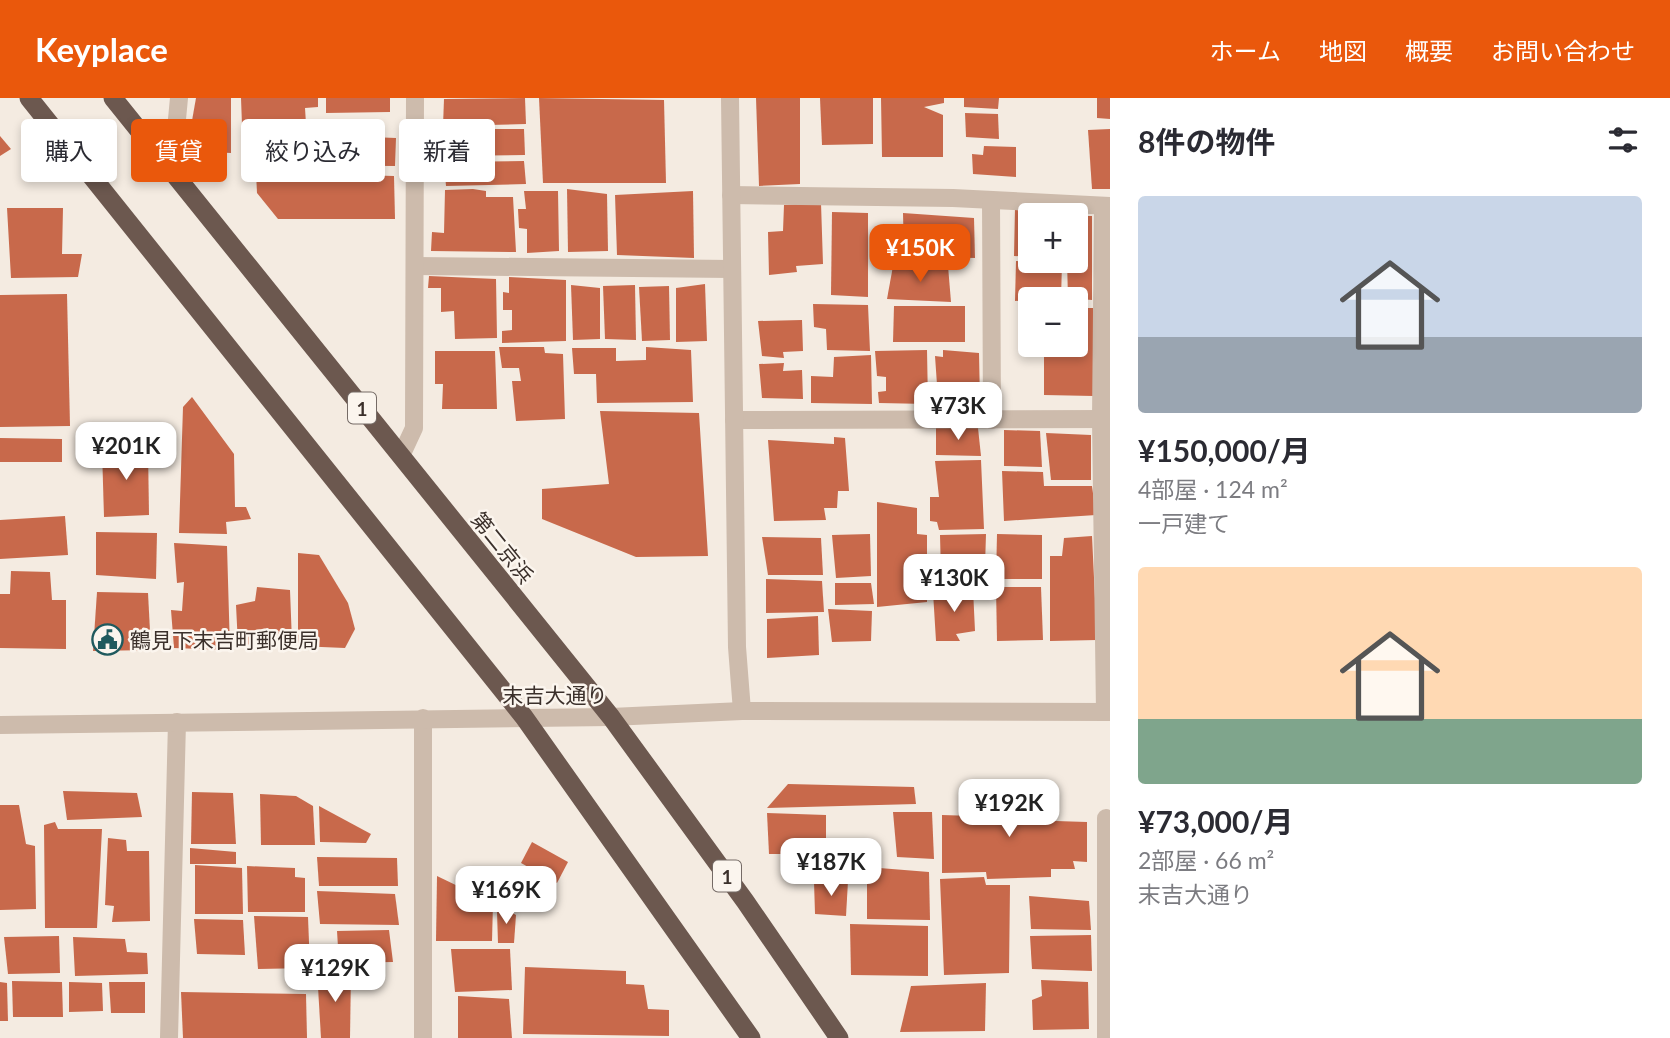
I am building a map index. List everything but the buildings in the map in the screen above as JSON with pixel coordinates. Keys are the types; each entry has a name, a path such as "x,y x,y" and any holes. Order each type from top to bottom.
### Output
{"highway":[{"path":"29,98 524,717 740,1029 751,1038"},
{"name":"第二京浜","path":"113,98 131,121"},
{"name":"第二京浜","path":"180,182 611,717 745,901 839,1038"}],"street":[{"path":"176,119 178,98"},
{"path":"401,456 414,428 415,98"},
{"path":"730,98 737,647 742,711"},
{"path":"732,195 991,200 1106,206 1107,712"},
{"path":"991,200 992,420"},
{"path":"416,266 732,269"},
{"path":"734,420 1105,419"},
{"name":"末吉大通り","path":"0,725 611,717 742,711 1107,712"},
{"path":"423,718 423,1038"},
{"path":"169,1038 177,722"},
{"path":"1105,818 1106,1038"}],"place":[{"name":"鶴見下末吉町郵便局","path":"107,639"}]}
